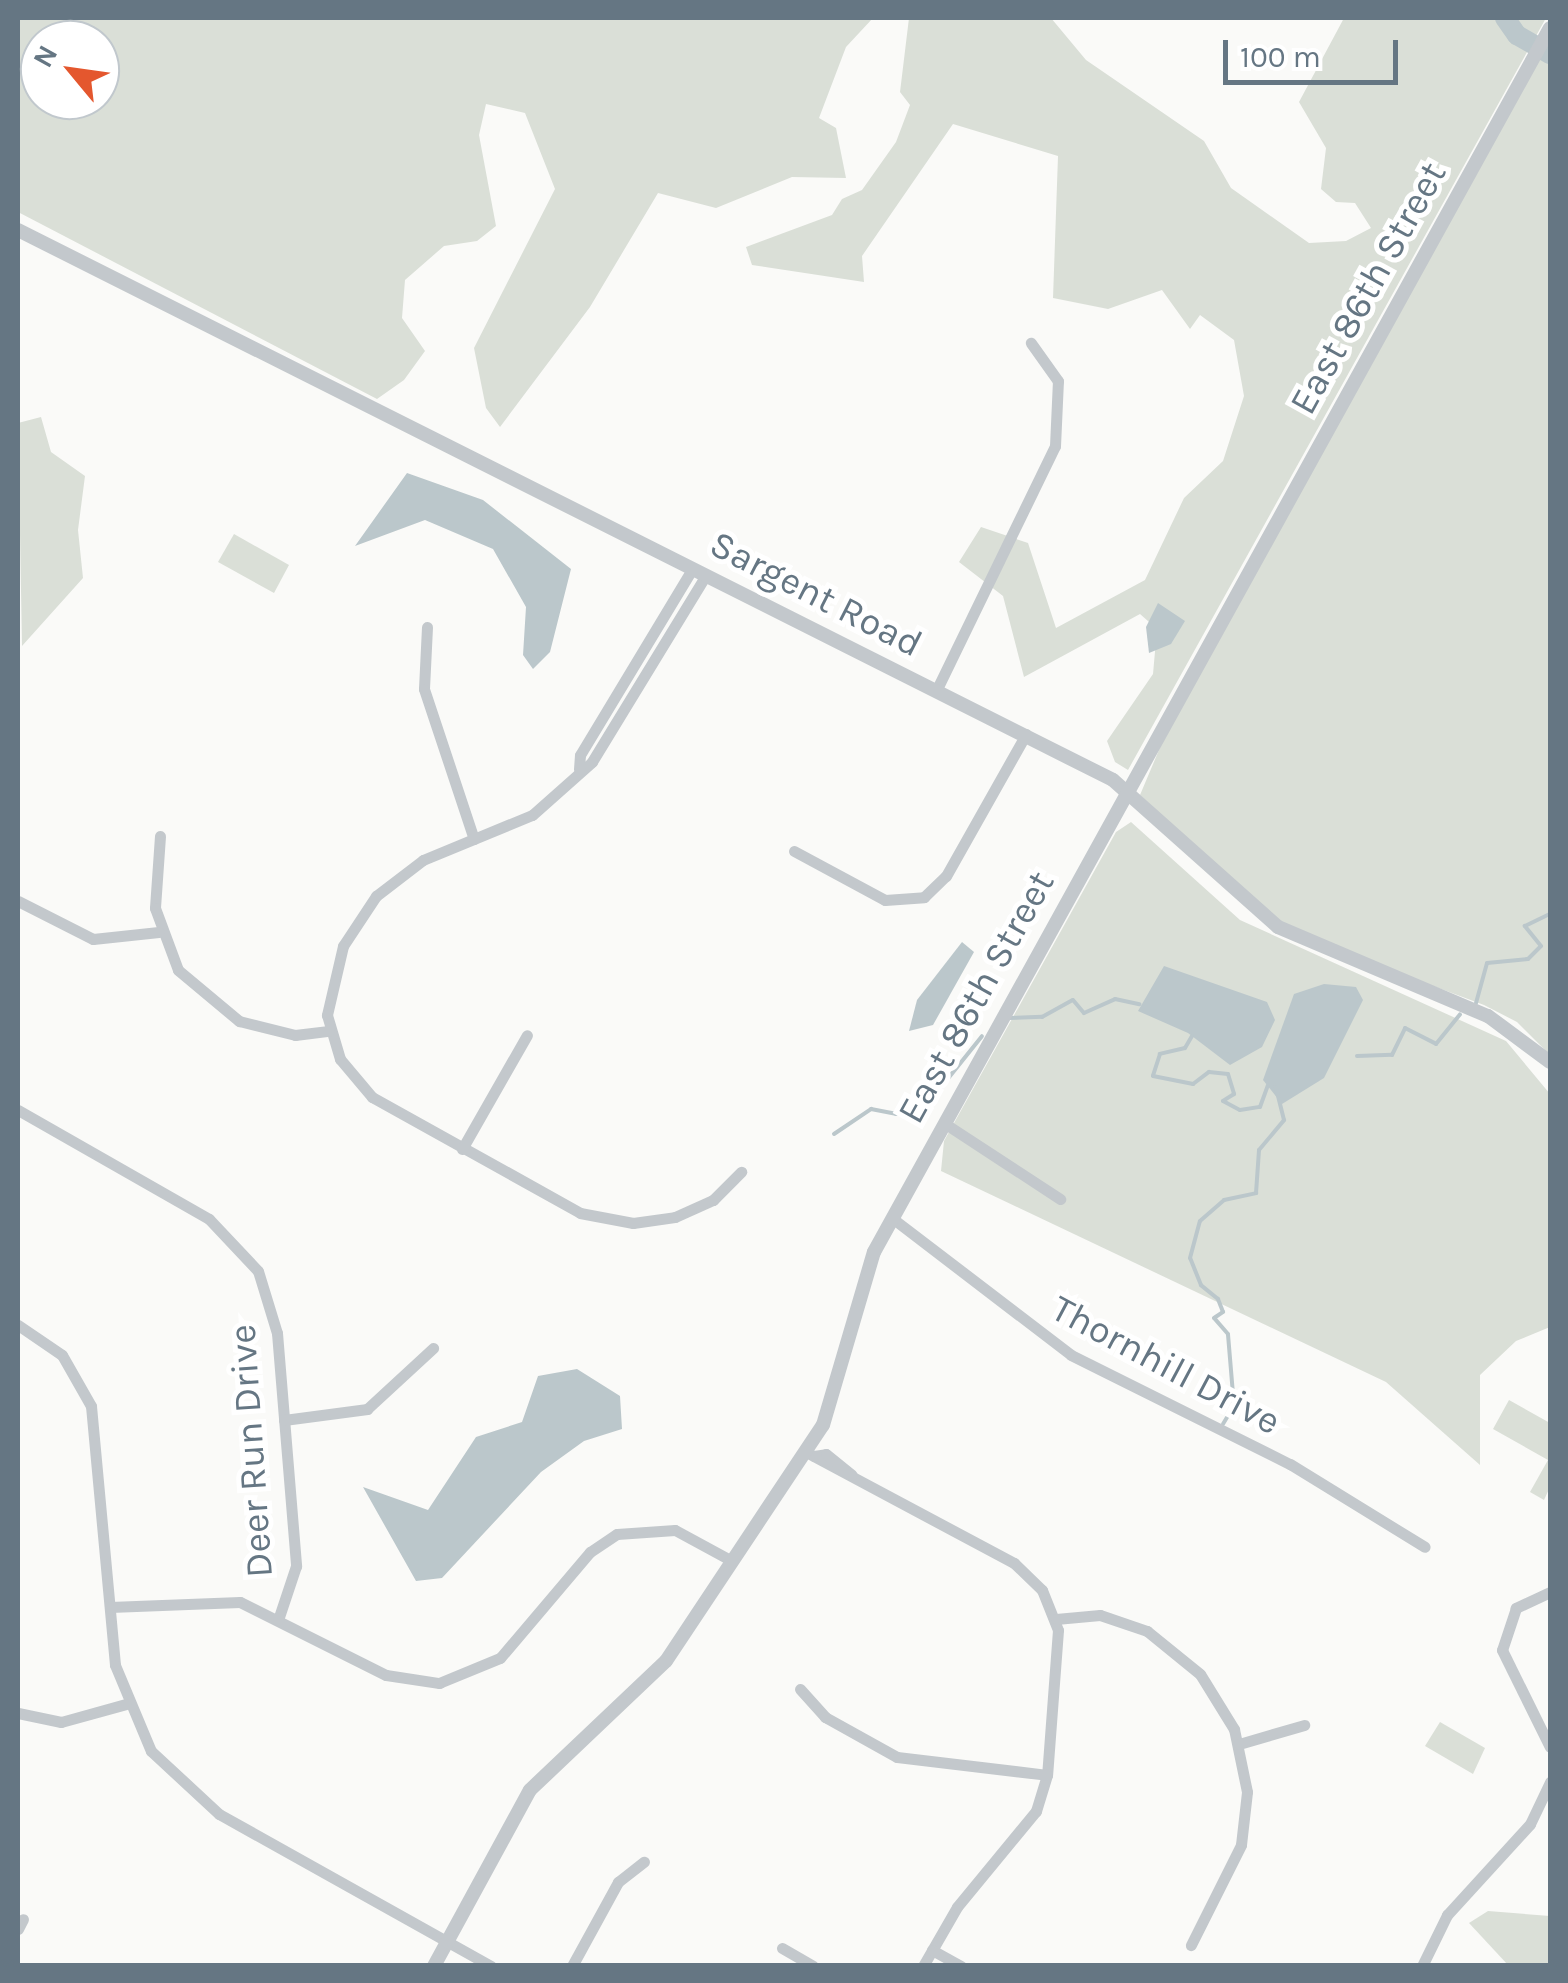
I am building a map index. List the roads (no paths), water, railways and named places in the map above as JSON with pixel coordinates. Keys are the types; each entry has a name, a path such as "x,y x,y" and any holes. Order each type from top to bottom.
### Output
{"street":[{"name":"East 86th Street","path":"434,1966 530,1790 645,1686 810,1454 840,1390 863,1283 892,1218 1550,28"},
{"name":"Sargent Road","path":"18,230 1026,734 1126,793 1278,927 1483,1014 1550,1062"},
{"path":"936,691 1055,446 1058,380 1032,343"},
{"path":"699,571 592,762 579,768 532,815 410,868 359,917 331,981 329,1031 368,1094 572,1209 616,1222 696,1210 741,1172"},
{"path":"427,626 424,689 474,839"},
{"path":"794,852 884,900 928,894 1026,734"},
{"path":"160,836 159,932 178,970 223,1014 295,1036 329,1031"},
{"path":"18,901 92,939 159,932"},
{"path":"462,1148 527,1035"},
{"name":"Deer Run Drive","path":"18,1110 210,1220 242,1248 272,1306 296,1566 278,1620"},
{"path":"944,1123 1060,1199"},
{"name":"Thornhill Drive","path":"892,1218 1061,1349 1290,1464 1425,1547"},
{"path":"18,1325 62,1355 88,1396 110,1606 126,1704 158,1760 210,1808 491,1966"},
{"path":"284,1420 366,1409 432,1348"},
{"path":"810,1454 826,1454 852,1475 1014,1563 1042,1590 1056,1619 1047,1775 1031,1820 923,1966"},
{"path":"110,1606 224,1599 278,1620 386,1676 440,1682 500,1658 590,1552 617,1534 675,1530 732,1561"},
{"path":"1550,1592 1516,1608 1502,1650 1550,1747"},
{"path":"1056,1619 1111,1617 1160,1640 1204,1678 1239,1744 1247,1792 1242,1844 1191,1946"},
{"path":"800,1690 824,1717 898,1757 1047,1775"},
{"path":"18,1713 66,1722 126,1704"},
{"path":"1239,1744 1304,1725"},
{"path":"1422,1966 1447,1915 1530,1824 1550,1782"},
{"path":"572,1966 618,1882 644,1862"},
{"path":"782,1948 813,1966"},
{"path":"932,1950 961,1966"}],"waterway":[{"path":"1505,18 1517,35 1550,54"},
{"path":"1476,1003 1487,963 1528,959 1541,946 1525,926 1550,914"},
{"path":"1009,1018 1042,1017 1073,1000 1084,1013 1115,999 1139,1004"},
{"path":"1357,1056 1392,1055 1405,1028 1436,1044 1460,1014"},
{"path":"834,1134 871,1109 896,1114 930,1101 982,1036"},
{"path":"1192,1036 1185,1048 1160,1054 1153,1076 1193,1084 1209,1072 1228,1074 1234,1094 1223,1101 1240,1110 1260,1107 1268,1085"},
{"path":"1223,1424 1234,1406 1228,1334 1214,1318 1223,1312 1218,1299 1201,1285 1190,1258 1200,1221 1224,1200 1256,1193 1259,1150 1284,1120 1276,1087"}]}
